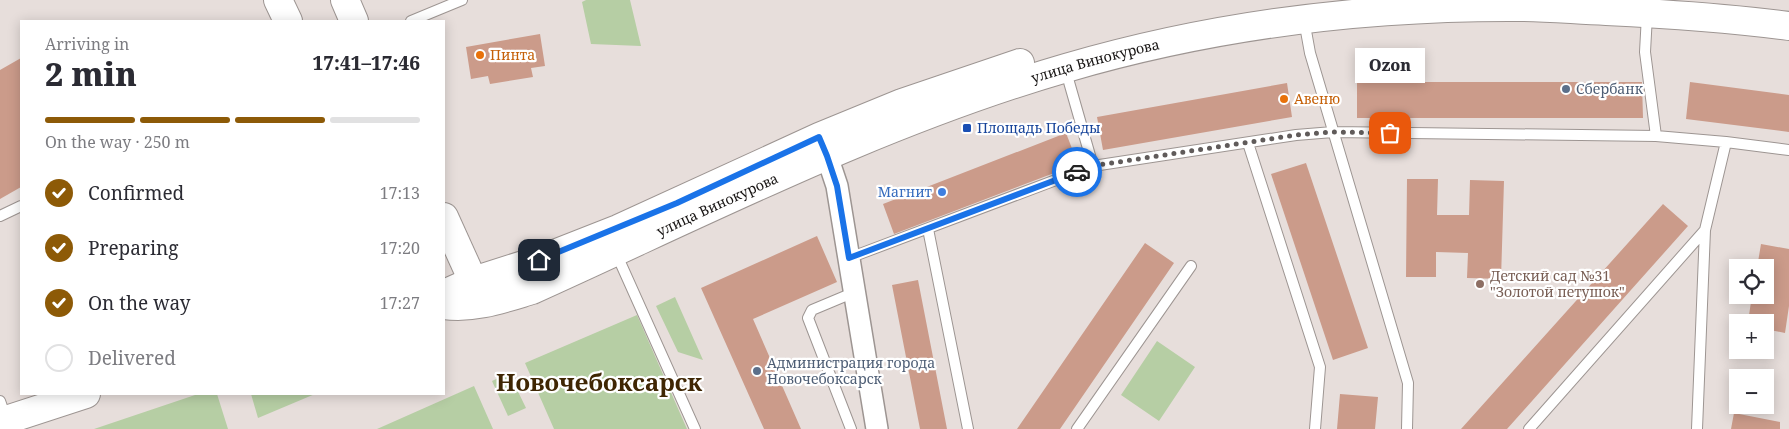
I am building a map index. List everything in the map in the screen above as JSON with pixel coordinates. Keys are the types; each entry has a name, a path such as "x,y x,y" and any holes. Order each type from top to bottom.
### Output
{"main road":[{"path":"278,0 288,20"},
{"path":"345,0 354,20"},
{"path":"1725,0 1789,8"},
{"name":"улица Винокурова","path":"445,305 459,307 497,301 532,290 616,252 823,146 944,88 1063,59 1216,13 1303,6 1408,10 1615,6 1648,13 1789,26"},
{"name":"улица Винокурова","path":"445,294 474,281 539,260 823,146"},
{"path":"445,219 474,281"},
{"path":"2,414 82,395"}],"street":[{"path":"823,146 837,186 877,429"}],"lane":[{"path":"413,20 462,0"},
{"path":"1303,6 1310,53 1408,383 1407,429"},
{"path":"1648,13 1645,52 1656,136"},
{"path":"1063,59 1092,166"},
{"path":"849,258 1092,166 1296,135 1333,132 1656,136 1789,150"},
{"path":"1698,429 1705,230 1726,142"},
{"path":"1248,143 1320,367 1315,429"},
{"path":"0,216 20,206"},
{"path":"928,229 968,429"},
{"path":"1529,429 1705,230"},
{"path":"616,252 695,429"},
{"path":"1077,429 1191,266"},
{"path":"851,429 808,318 812,310 855,292"}],"green space":[{"path":"586,0 630,0 641,46 591,44 582,2"},
{"path":"675,297 703,360 678,352 656,306"},
{"path":"637,315 687,429 554,429 525,363"},
{"path":"1157,341 1195,367 1159,421 1121,395"},
{"path":"509,373 526,408 508,416 492,381"},
{"path":"474,386 493,429 377,429"},
{"path":"195,395 217,395 228,429 94,429"},
{"path":"251,395 313,395 258,418"}],"building":[{"path":"540,34 545,66 531,68 533,77 490,84 488,76 471,79 466,47"},
{"path":"20,59 20,188 0,199 0,70"},
{"path":"1357,82 1642,82 1643,118 1357,118"},
{"path":"1690,82 1789,95 1789,132 1686,119"},
{"path":"1287,83 1292,117 1103,150 1097,117"},
{"path":"1066,133 1078,164 894,234 883,204"},
{"path":"1306,163 1368,348 1333,360 1271,174"},
{"path":"1407,179 1438,179 1437,215 1469,215 1470,180 1504,181 1501,279 1467,278 1468,253 1436,252 1436,277 1406,277"},
{"path":"1663,204 1688,226 1507,429 1461,429"},
{"name":"Администрация города Новочебоксарск","path":"817,236 837,282 753,319 801,429 764,429 701,288"},
{"path":"1145,243 1174,263 1060,429 1017,429"},
{"path":"1761,244 1789,249 1789,306 1785,333 1774,331 1774,314 1749,314 1751,304 1774,304 1774,259 1758,259"},
{"path":"918,280 947,429 920,429 892,285"},
{"path":"1340,394 1378,397 1375,429 1337,429"},
{"path":"1734,414 1780,422 1780,429 1731,429"}],"way so far":[{"path":"1077,172 1092,166 1296,135 1333,132 1390,133"}],"place":[{"name":"Пинта","path":"480,55"},
{"name":"Сбербанк","path":"1566,89"},
{"name":"Авеню","path":"1284,99"},
{"name":"Площадь Победы","path":"967,128"},
{"name":"Ozon","path":"1390,133"},
{"name":"Магнит","path":"942,192"},
{"name":"Детский сад №31 \"Золотой петушок\"","path":"1480,284"},
{"name":"Администрация города Новочебоксарск","path":"757,371"}],"district":[{"name":"Новочебоксарск","path":"599,383"}],"route":[{"path":"539,260 618,229 819,137 837,186 849,258 1077,172"}]}
